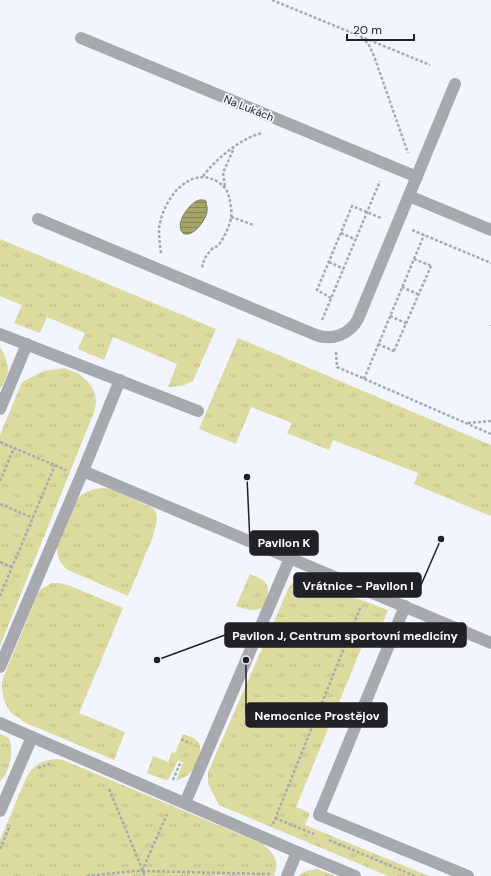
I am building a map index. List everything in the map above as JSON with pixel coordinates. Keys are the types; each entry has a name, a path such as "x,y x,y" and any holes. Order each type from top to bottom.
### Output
{"street":[{"name":"Na Lukách","path":"81,38 417,177"},
{"path":"38,219 316,334 326,337 336,336 345,333 358,319 455,84"},
{"path":"409,196 491,230"},
{"path":"0,334 198,410"},
{"path":"0,409 27,344"},
{"path":"0,667 120,380"},
{"path":"82,473 367,590 491,643"},
{"path":"185,803 290,558"},
{"path":"405,606 319,815 468,876"},
{"path":"0,723 355,876"},
{"path":"0,811 32,737"},
{"path":"287,876 297,852"}],"path":[{"path":"272,0 430,65"},
{"path":"356,35 368,43 374,56 417,177"},
{"path":"161,256 159,231 165,207 173,192 188,182 203,176 234,147 223,173 225,186 229,196 231,217 230,223 220,243 207,254 204,259 202,273"},
{"path":"203,176 215,180 225,186"},
{"path":"316,334 381,180"},
{"path":"331,298 317,290 352,206 491,263"},
{"path":"231,217 254,225"},
{"path":"341,233 356,240"},
{"path":"364,379 424,235"},
{"path":"378,344 395,352 431,266 414,259"},
{"path":"329,262 344,269"},
{"path":"402,288 419,294"},
{"path":"390,316 407,323"},
{"path":"336,336 337,367 491,434"},
{"path":"466,423 491,421"},
{"path":"0,442 55,465 82,473"},
{"path":"0,481 14,448"},
{"path":"0,596 55,465"},
{"path":"0,504 33,518"},
{"path":"0,562 12,567"},
{"path":"267,838 367,590"},
{"path":"34,772 38,768 50,764 55,765"},
{"path":"114,788 107,785 144,876"},
{"path":"142,870 174,798"},
{"path":"276,818 320,836"},
{"path":"0,849 12,820"},
{"path":"327,839 415,876"},
{"path":"269,875 272,868"},
{"path":"87,876 134,870 273,876"}],"green space":[{"path":"0,239 216,329 193,381 182,386 168,387 177,364 113,337 104,360 78,349 85,333 47,317 40,333 14,323 22,305 0,296"},
{"path":"238,338 491,445 491,516 414,484 418,473 333,440 329,450 287,433 292,423 251,407 236,444 199,429"},
{"path":"0,347 6,358 8,371 0,389"},
{"path":"64,368 78,373 90,384 95,393 96,403 94,412 0,646 0,435 22,382 44,371"},
{"path":"103,488 111,489 153,508 157,517 154,534 128,596 68,570 61,563 58,554 57,547 77,499 89,491"},
{"path":"250,574 263,580 268,587 268,594 262,608 255,610 249,610 236,606"},
{"path":"299,577 388,610 377,638 367,634 296,807 310,813 305,825 429,876 388,876 219,805 208,784 208,772 289,587"},
{"path":"52,583 68,585 123,608 79,713 125,732 114,760 24,722 10,711 5,702 2,688 3,678 38,593 41,589"},
{"path":"0,734 9,738 11,755 9,767 0,781"},
{"path":"183,734 196,740 200,748 197,762 190,773 176,781 183,762 178,760 169,779 165,780 147,773 153,756 168,762 172,752 175,753"},
{"path":"57,759 63,760 263,844 275,858 276,871 274,876 0,876 0,840 27,776 39,763"},
{"path":"317,869 336,876 298,876 307,871"}],"shaded area":[{"path":"199,200 206,201 207,210 205,218 200,226 193,232 184,234 180,226 185,212"}],"place":[{"name":"Pavilon K","path":"247,477"},
{"name":"Vrátnice - Pavilon I","path":"441,539"},
{"name":"Pavilon J, Centrum sportovní medicíny","path":"157,660"},
{"name":"Nemocnice Prostějov","path":"246,660"}]}
